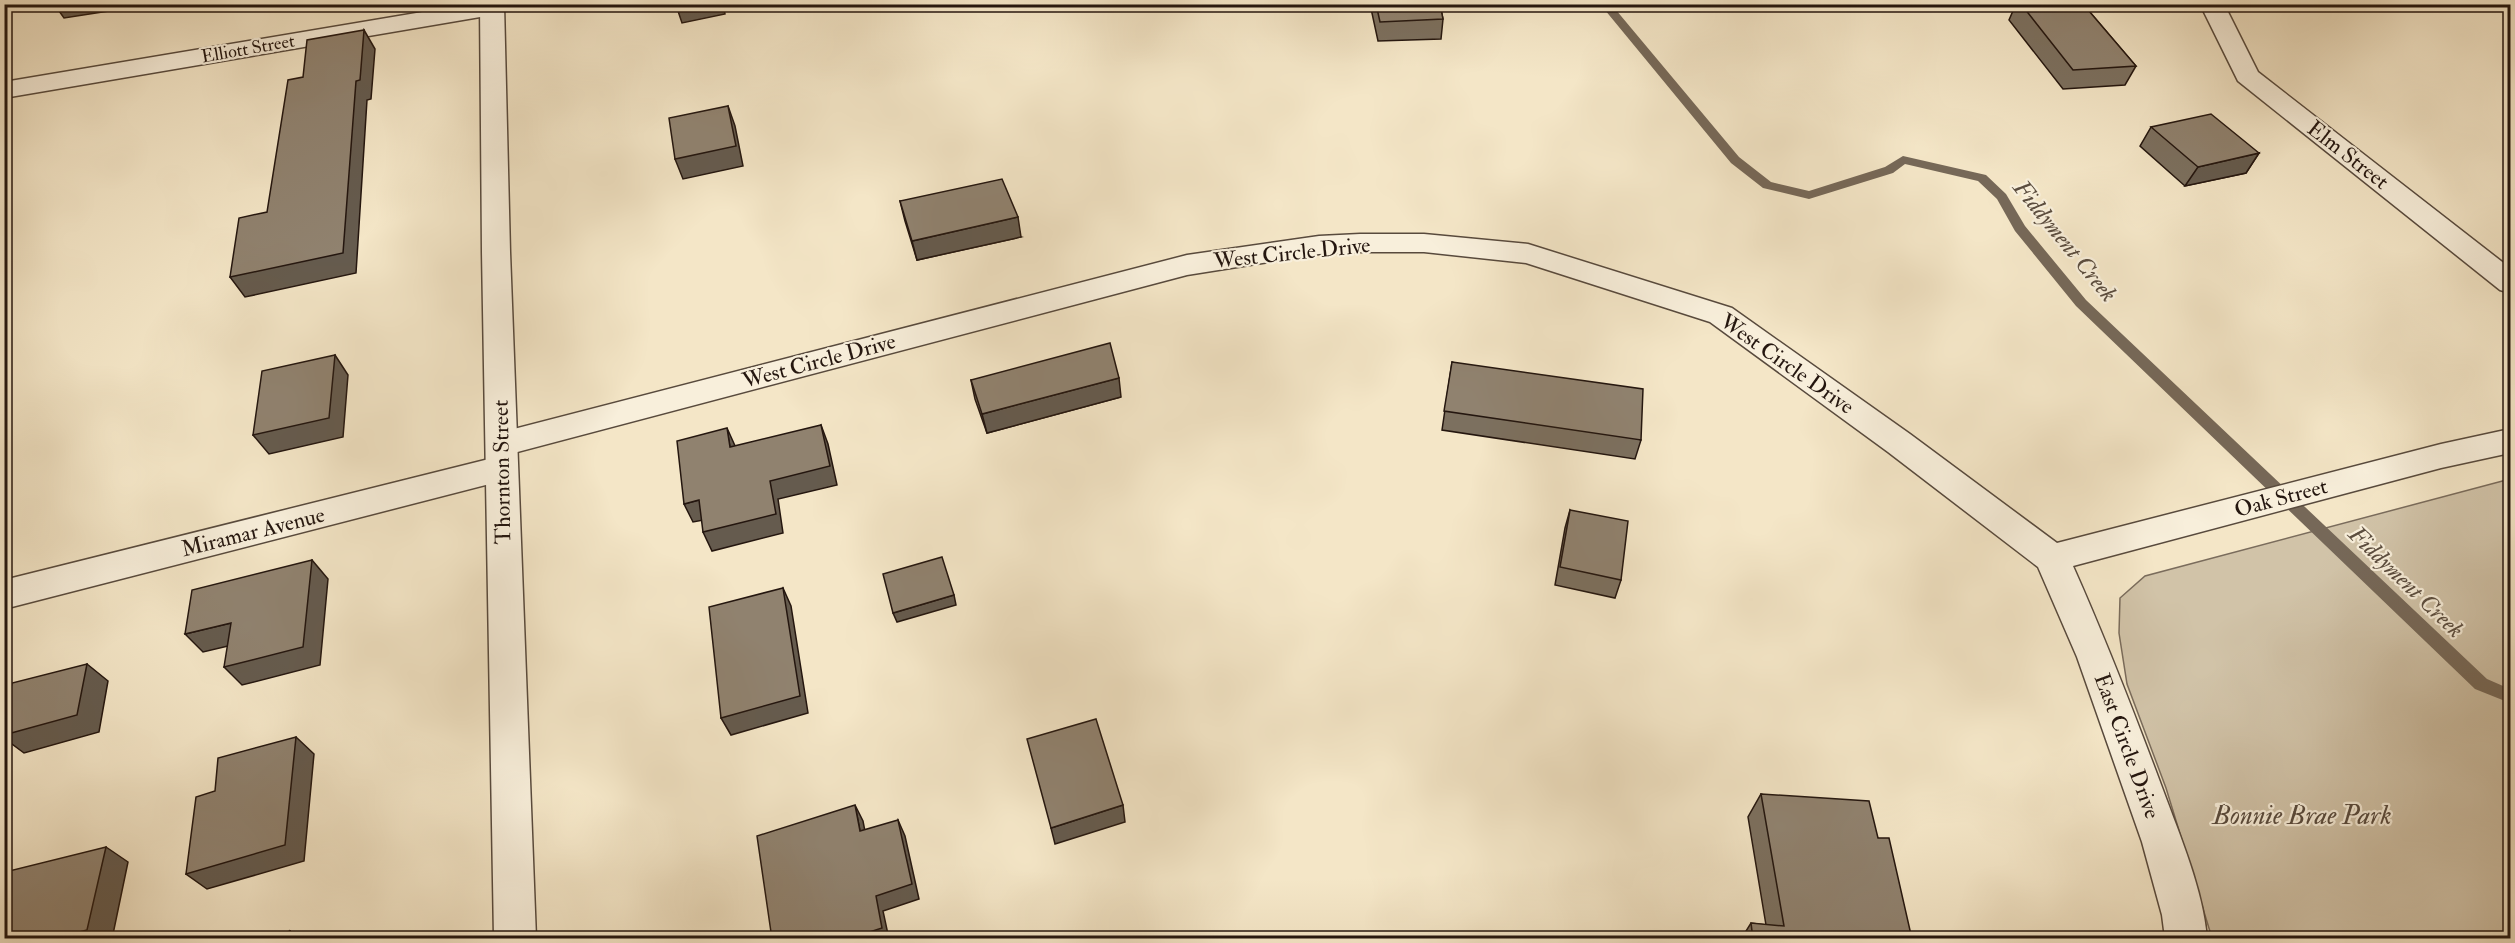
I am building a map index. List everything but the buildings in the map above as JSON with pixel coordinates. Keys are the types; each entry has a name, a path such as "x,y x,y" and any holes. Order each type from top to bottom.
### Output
{"street":[{"name":"Elm Street","path":"2212,4 2247,76 2511,283"},
{"name":"Elliott Street","path":"4,90 492,6"},
{"name":"Thornton Street","path":"492,6 496,252 515,939"},
{"name":"West Circle Drive","path":"502,457 1187,265 1319,245 1424,243 1528,254 1721,315 1899,443 2052,558"},
{"name":"Oak Street","path":"2052,558 2441,456 2511,441"},
{"name":"Miramar Avenue","path":"4,595 502,457"},
{"name":"East Circle Drive","path":"2052,558 2096,657 2162,842 2183,915 2186,939"}],"green space":[{"name":"Bonnie Brae Park","path":"2510,479 2510,938 2212,938 2166,788 2127,684 2119,633 2120,598 2145,576"}],"waterway":[{"name":"Fiddyment Creek","path":"1605,4 1735,160 1767,185 1809,195 1889,170 1903,160 1982,178 2002,197 2020,228 2081,303 2481,684 2510,696"}]}
